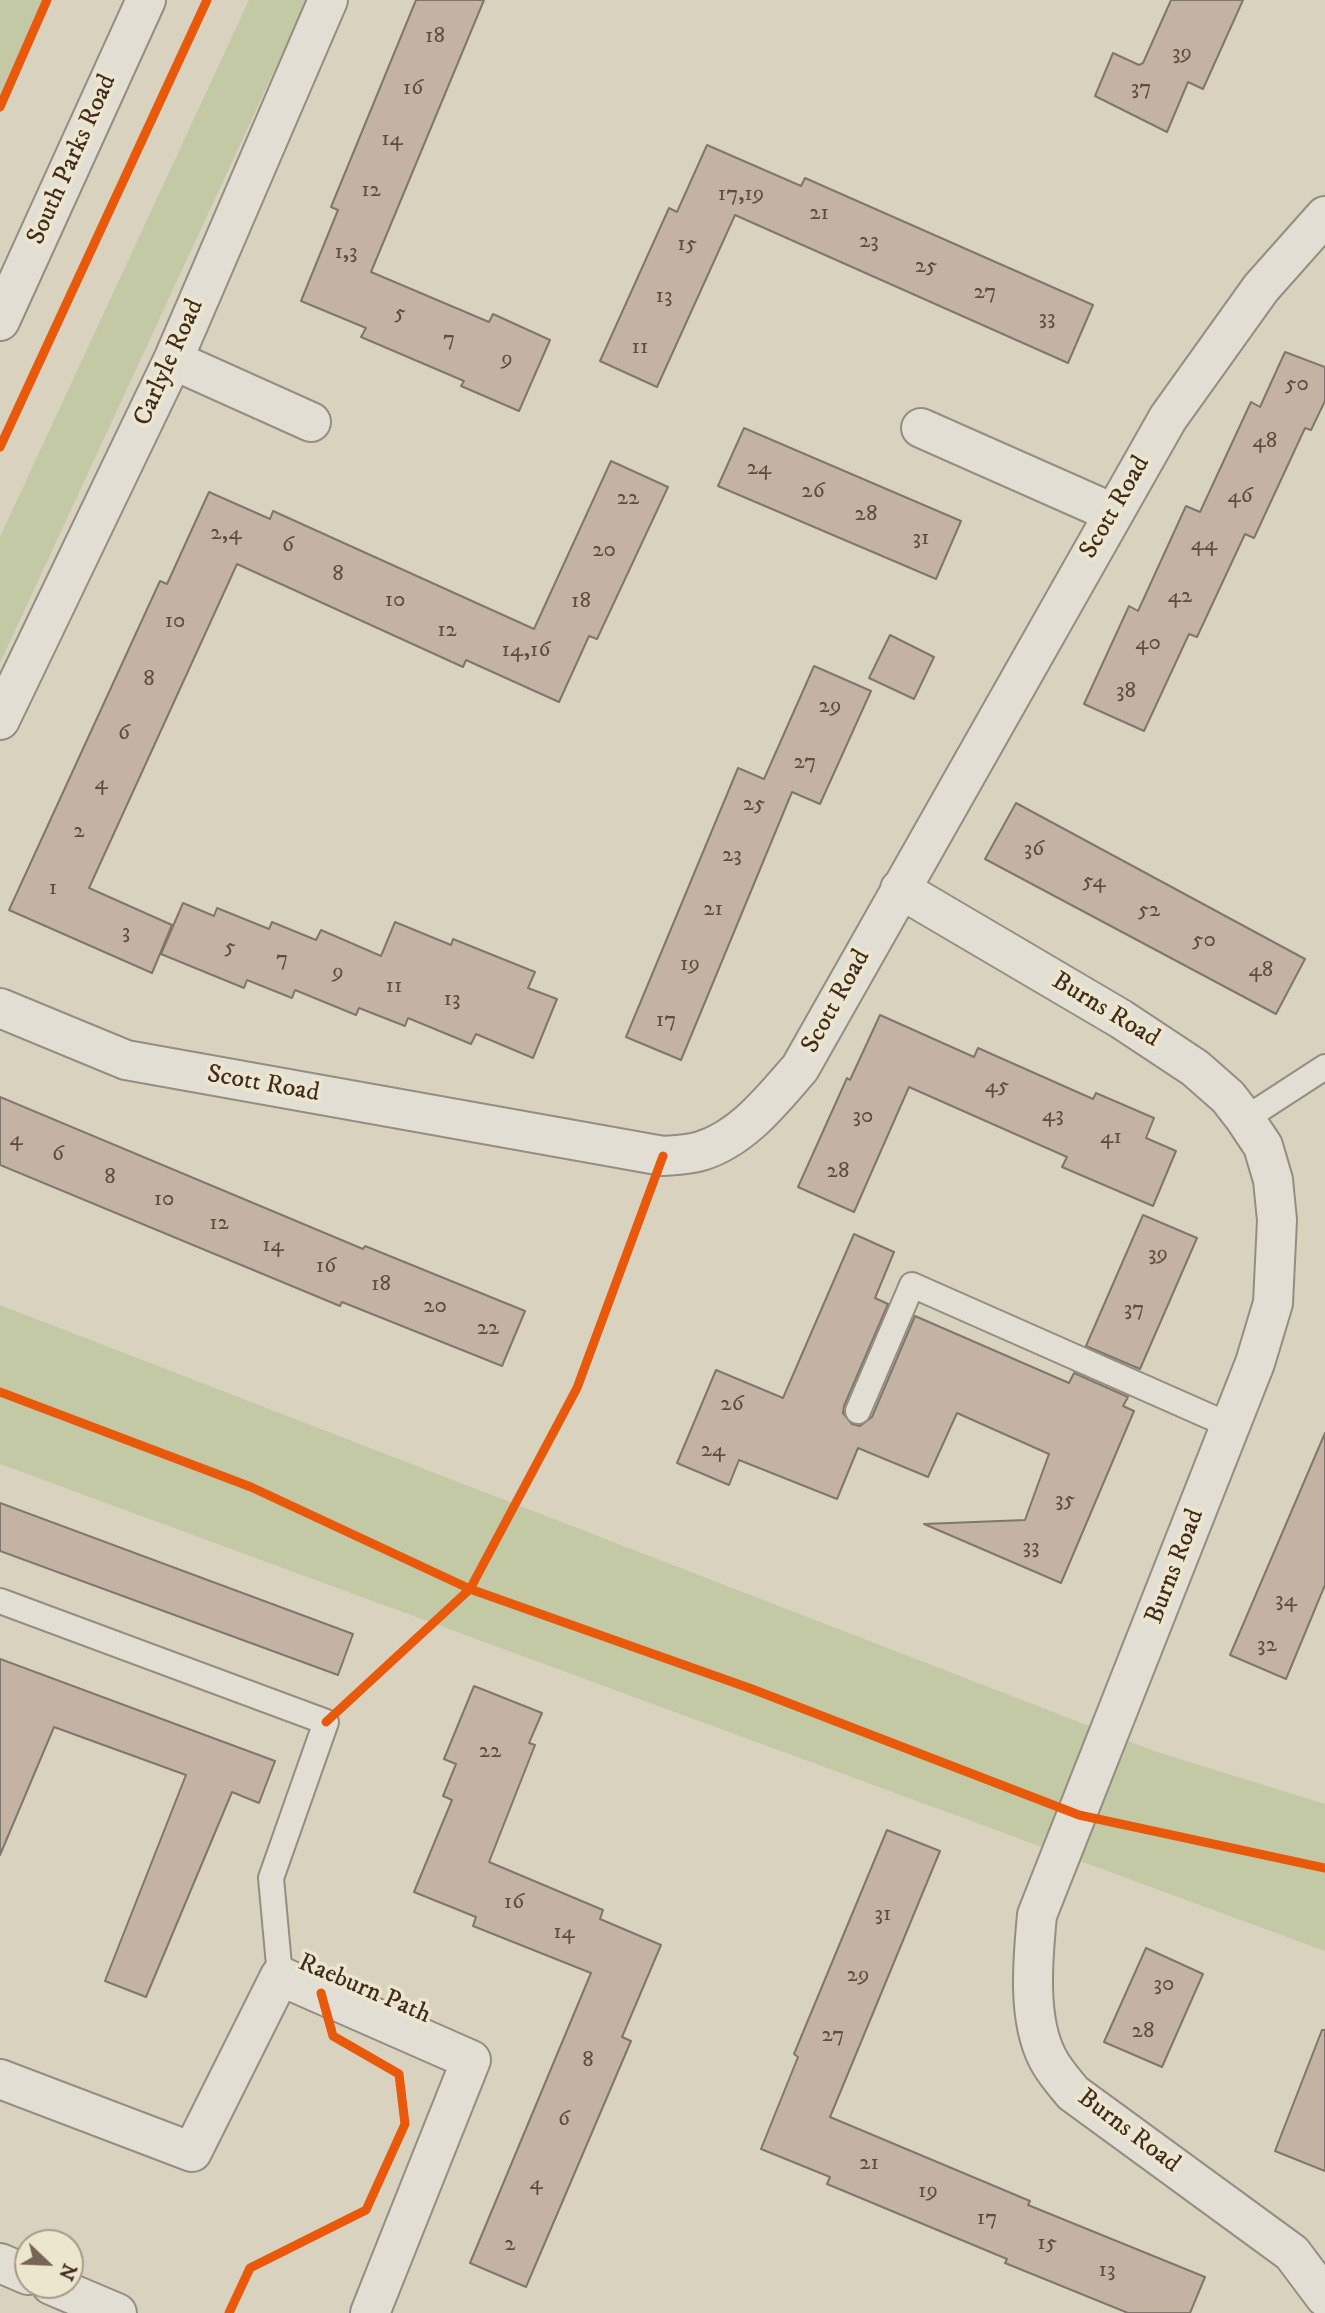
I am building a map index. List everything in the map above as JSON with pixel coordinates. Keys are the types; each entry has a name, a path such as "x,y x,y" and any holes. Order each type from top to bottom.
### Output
{"street":[{"name":"South Parks Road","path":"0,321 146,0"},
{"name":"Carlyle Road","path":"0,720 173,360 328,0"},
{"name":"Scott Road","path":"0,1008 126,1060 663,1156 700,1151 739,1131 771,1102 800,1068 1168,418 1261,288 1325,216"},
{"path":"173,360 311,422"},
{"path":"921,428 1113,513"},
{"name":"Burns Road","path":"900,889 1159,1042 1228,1097 1263,1146 1273,1180 1277,1220 1273,1303 1231,1426 1037,1915 1032,1964 1035,2012 1046,2057 1073,2093 1292,2253 1325,2297"},
{"name":"Raeburn Path","path":"0,2079 192,2151 280,1976 471,2060 370,2313"},
{"path":"82,2299 110,2312"}],"lane":[{"path":"1245,1119 1325,1067"},
{"path":"858,1411 912,1285 1231,1426"},
{"path":"0,1601 326,1722 271,1878 280,1976"}],"green space":[{"path":"0,0 47,0 0,107"},
{"path":"249,0 307,0 0,663 0,537"},
{"path":"0,1305 1154,1751 1325,1804 1325,1951 0,1464"}],"building":[{"path":"416,0 484,0 371,272 489,322 493,314 550,340 519,411 461,386 464,381 361,337 366,328 301,301 338,210 331,207"},
{"path":"1171,0 1243,0 1203,89 1188,82 1167,132 1095,96 1113,53 1139,65 1143,63"},
{"path":"707,145 801,186 805,178 1093,305 1068,363 735,215 657,387 600,361 669,208 677,212"},
{"path":"1285,352 1325,367 1325,401 1311,430 1305,428 1254,538 1245,534 1197,637 1189,634 1144,731 1084,704 1129,606 1138,611 1186,506 1200,512 1251,402 1260,407"},
{"path":"744,428 961,521 936,579 718,486"},
{"path":"611,461 668,487 597,639 589,636 559,702 466,660 463,667 237,564 89,888 172,925 152,973 9,910 160,581 167,584 209,492 270,519 273,511 534,629"},
{"path":"890,635 934,657 914,699 869,678"},
{"path":"814,666 871,691 820,804 792,792 681,1060 626,1037 738,768 764,779"},
{"path":"1016,803 1305,959 1276,1014 985,859"},
{"path":"183,903 214,916 217,908 269,929 272,922 316,940 321,930 381,956 395,922 451,945 453,939 535,972 528,988 557,999 533,1058 476,1034 471,1044 408,1018 405,1026 359,1008 356,1015 295,990 292,998 247,980 244,988 161,954"},
{"path":"880,1015 974,1057 978,1048 1093,1099 1096,1093 1154,1118 1146,1138 1176,1151 1153,1206 1062,1167 1067,1157 909,1087 854,1212 798,1187 847,1078 850,1080"},
{"path":"0,1097 363,1249 365,1246 525,1311 502,1366 342,1302 340,1306 0,1165"},
{"path":"1143,1215 1197,1238 1140,1369 1086,1346"},
{"path":"854,1234 894,1252 875,1298 888,1304 844,1406 843,1413 852,1424 860,1426 872,1417 915,1316 1069,1383 1074,1373 1128,1397 1123,1406 1134,1411 1061,1583 924,1524 1025,1520 1049,1454 957,1413 928,1477 858,1448 837,1499 739,1460 729,1485 677,1463 716,1370 783,1398"},
{"path":"1325,1433 1325,1585 1286,1679 1230,1655"},
{"path":"0,1503 353,1634 338,1675 0,1551"},
{"path":"0,1659 275,1761 259,1803 232,1792 146,1997 105,1981 186,1775 54,1727 0,1855"},
{"path":"474,1686 542,1713 529,1743 535,1745 489,1862 603,1910 600,1919 661,1945 622,2037 631,2041 526,2287 470,2263 591,1973 473,1926 476,1917 414,1892 452,1800 443,1796 456,1764 444,1759"},
{"path":"887,1830 940,1851 830,2117 1030,2201 1028,2205 1205,2277 1190,2313 1128,2313 1005,2263 1007,2259 827,2184 830,2177 761,2149 798,2057 794,2054"},
{"path":"1146,1948 1203,1974 1162,2067 1104,2042"},
{"path":"1322,2030 1325,2030 1325,2171 1275,2151"}],"cycle path":[{"path":"0,107 47,0"},
{"path":"0,447 207,0"},
{"path":"326,1722 470,1589 577,1388 663,1156"},
{"path":"0,1392 251,1487 470,1589 752,1689 1079,1815 1325,1868"},
{"path":"229,2313 250,2268 366,2210 405,2124 399,2074 333,2036 321,1993"}]}
